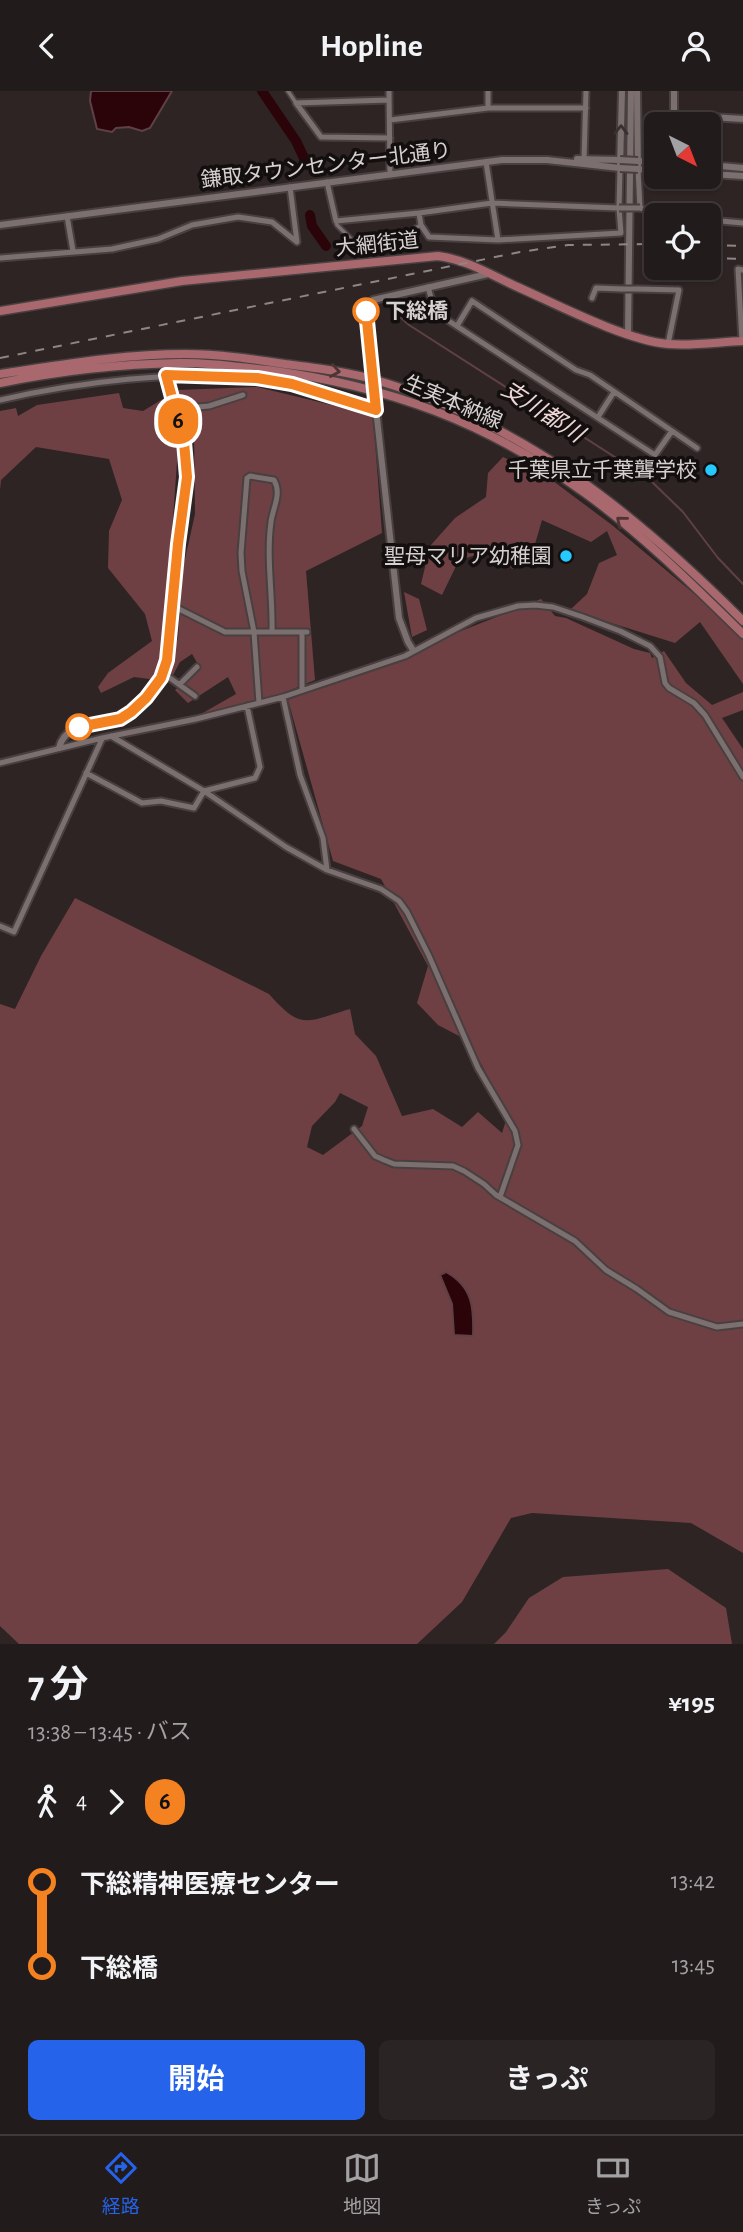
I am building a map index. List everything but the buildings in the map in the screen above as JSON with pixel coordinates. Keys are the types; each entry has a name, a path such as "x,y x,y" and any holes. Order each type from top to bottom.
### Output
{"main road":[{"name":"大網街道","path":"0,311 182,281 425,256 458,259 628,334 668,344 742,341"},
{"name":"生実本納線","path":"0,374 119,358 185,354 244,358 337,371 379,381 459,409 556,462 647,530 743,621"},
{"name":"生実本納線","path":"0,383 101,367 204,364 321,378 411,401 504,442 586,494 649,544 743,634"}],"street":[{"path":"289,91 321,137 390,138"},
{"path":"389,91 390,175"},
{"path":"488,91 488,108"},
{"path":"584,160 586,91"},
{"path":"419,213 421,225 429,237 498,240 621,233 619,208 622,91"},
{"path":"628,334 631,91"},
{"path":"637,91 640,208"},
{"path":"674,91 674,111 677,115 743,119"},
{"path":"296,103 389,100"},
{"path":"390,120 488,108 586,109"},
{"path":"502,160 530,156 620,164"},
{"name":"鎌取タウンセンター北通り","path":"0,225 502,160 644,164"},
{"path":"486,162 498,240"},
{"name":"鎌取タウンセンター北通り","path":"638,165 644,167"},
{"path":"721,167 743,168"},
{"path":"721,175 743,176"},
{"path":"327,182 337,225 353,241 395,239 421,225"},
{"path":"0,258 112,249 158,239 192,225 238,217 272,222 296,242 289,187"},
{"path":"336,221 492,203 644,209"},
{"path":"67,216 73,251"},
{"path":"721,222 743,223"},
{"path":"742,341 738,269 743,270"},
{"path":"414,650 399,618 367,305 373,300 488,274"},
{"path":"428,287 435,312 655,455 672,431"},
{"path":"592,298 596,288 679,289 668,344"},
{"path":"457,326 471,302 576,370 590,375 696,448"},
{"path":"0,400 77,386 166,375 257,378 304,388 376,410"},
{"path":"59,748 67,732 120,719 131,712 161,678 170,646 178,544 187,477 184,442 166,375"},
{"path":"598,417 614,392"},
{"path":"175,408 209,406 243,395"},
{"path":"259,703 254,632 241,553 247,478 250,476 274,480 278,487 269,537 272,632"},
{"path":"173,606 225,632 305,632 302,690"},
{"path":"0,762 283,697 405,656 477,618 518,606 553,607 620,631 650,646 657,652 665,683 694,703 705,715 743,777"},
{"path":"180,684 197,667"},
{"path":"161,678 170,678 195,696"},
{"path":"283,697 300,775 323,838 327,870"},
{"path":"86,773 142,803 161,801 194,808 204,791 255,778 260,767 247,706"},
{"path":"111,736 204,791 327,870 381,888 399,901 429,955 478,1068 515,1131 518,1145 500,1197"},
{"path":"0,926 14,932 102,738"},
{"path":"354,1129 375,1156 394,1164 453,1166 484,1184 500,1197 575,1241 607,1270 668,1312 717,1327 743,1324"}],"shaded area":[{"path":"91,91 172,91 150,128 142,131 129,127 116,128 112,132 97,129 90,101"},
{"path":"257,387 373,415 382,533 306,571 315,680 252,706 206,718 201,714 236,694 228,677 188,703 175,690 200,668 192,654 180,662 172,677 165,675 178,638 183,568 195,514 194,436 178,390"},
{"path":"119,393 123,408 143,411 166,397 178,448 171,547 170,618 157,680 134,677 101,693 98,687 108,673 152,641 145,614 108,568 109,531 122,500 109,459 36,447 1,480 0,490 0,411 16,408 18,416 37,405"},
{"path":"503,457 553,481 612,525 710,607 743,640 743,684 700,622 675,643 570,610 587,594 599,563 617,555 607,531 591,542 542,520 531,558 512,569 494,550 459,560 442,595 421,584 430,546 455,518 486,497 488,473"},
{"path":"404,592 419,599 427,630 412,637"},
{"path":"541,599 555,616 566,618 634,649 650,653 652,658 664,651 686,683 712,705 743,692 743,710 722,718 743,749 743,1553 691,1523 532,1513 511,1518 462,1602 417,1644 19,1644 0,1626 0,1004 15,1009 41,956 75,898 269,994 289,1014 297,1018 313,1020 350,1009 355,1034 376,1056 402,1116 433,1109 462,1127 478,1112 502,1133 508,1114 479,1060 461,1037 438,1025 417,1003 428,966 381,879 333,861 288,700","holes":["340,1093 368,1107 362,1126 323,1155 307,1147 312,1126"]},
{"path":"446,1272 467,1291 472,1307 473,1336 454,1335 452,1304 440,1275"},
{"path":"668,1569 726,1608 732,1644 494,1644 506,1632 529,1598 563,1577"}],"waterway":[{"name":"支川都川","path":"262,91 296,141 304,158"},
{"name":"支川都川","path":"310,215 312,226 326,246"},
{"name":"支川都川","path":"392,310 409,325 649,479 683,512 718,558 743,584"}],"railway":[{"path":"0,358 520,252 568,245 644,244"},
{"path":"721,245 743,246"},
{"path":"721,258 743,259"}],"bus line":[{"name":"6","path":"79,727 120,719 131,712 161,678 167,660 187,477 184,442 166,375 257,378 292,384 376,410 366,311"}],"place":[{"name":"下総橋","path":"366,311"},
{"name":"千葉県立千葉聾学校","path":"711,470"},
{"name":"聖母マリア幼稚園","path":"566,556"}]}
